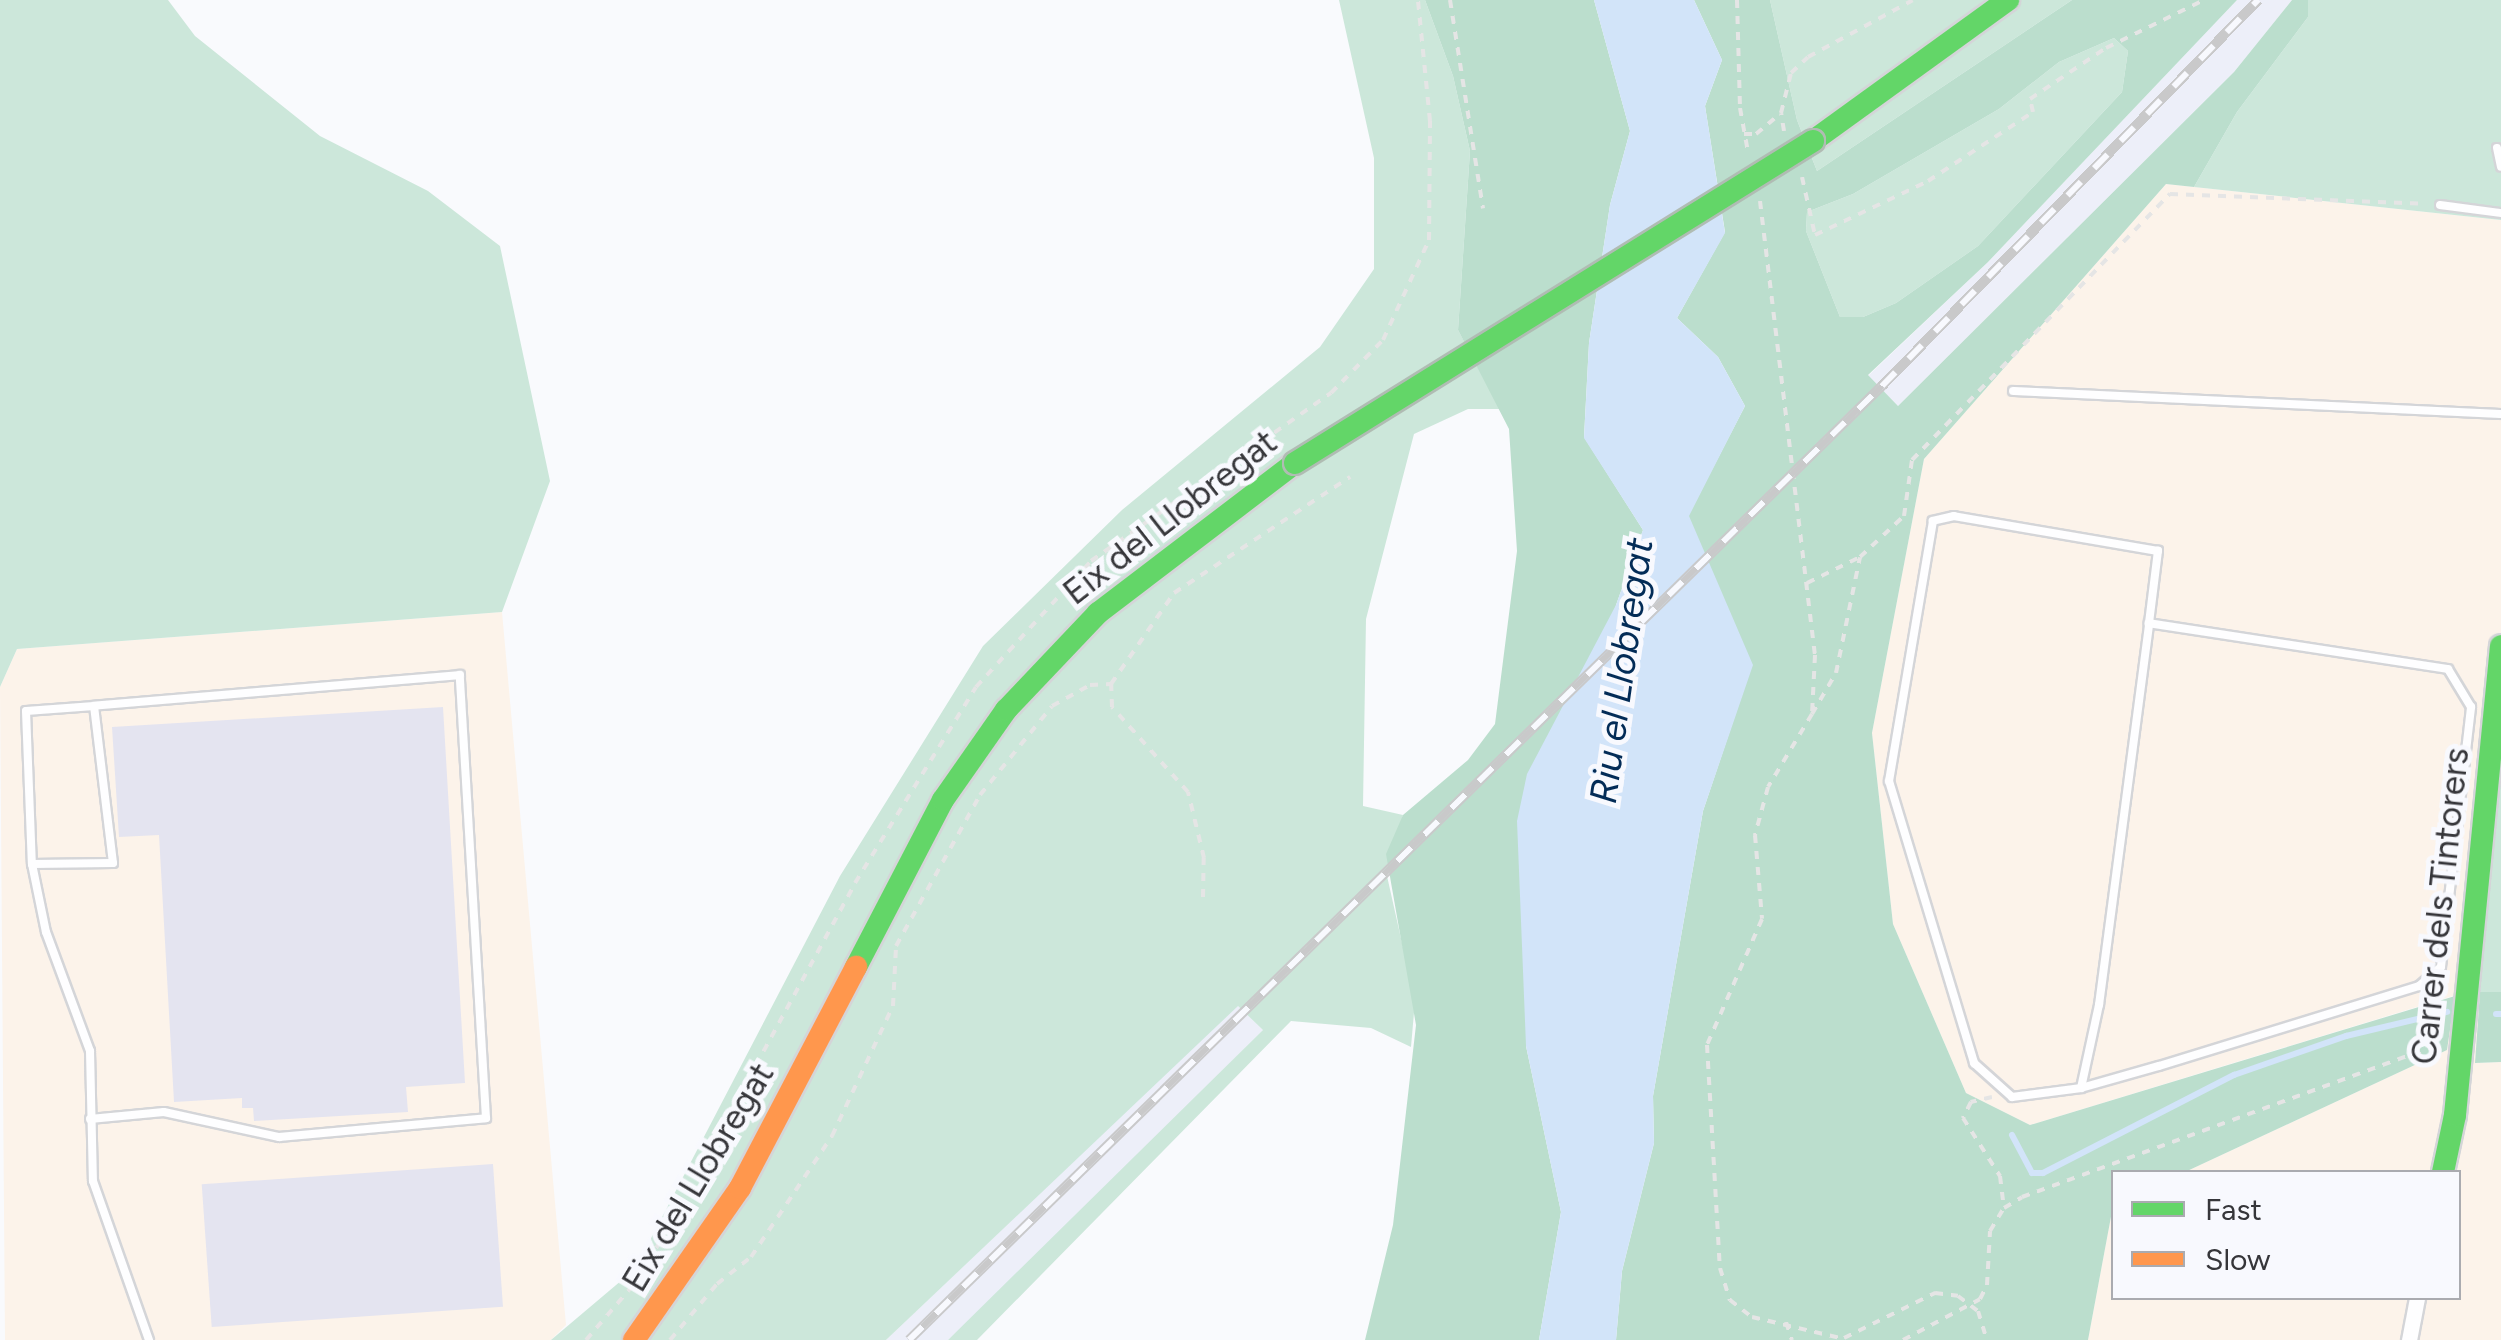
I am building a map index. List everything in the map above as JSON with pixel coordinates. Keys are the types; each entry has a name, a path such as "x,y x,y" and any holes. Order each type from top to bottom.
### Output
{"main road":[{"name":"Eix del Llobregat","path":"634,1340 740,1188 943,800 1006,710 1098,614 1295,463 1802,145 2008,0"},
{"name":"Carrer dels Tintorers","path":"2443,1170 2501,646"}],"street":[{"path":"2408,1340 2417,1300"}],"lane":[{"path":"2497,148 2501,167"},
{"path":"2440,205 2501,213"},
{"path":"2013,391 2501,414"},
{"path":"2081,1088 2099,1005 2158,550 1954,516 1934,521 1890,781 1974,1063 2012,1098 2081,1088 2419,986 2441,967 2470,707 2448,668 2149,623"},
{"path":"90,1119 164,1112 279,1137 486,1118 460,675 26,711 32,864 46,932 90,1051 90,1119 92,1181 149,1340"},
{"path":"32,864 113,863 94,706"},
{"path":"2453,872 2477,869"}],"path":[{"path":"1450,0 1483,208"},
{"path":"1737,0 1748,153"},
{"path":"1744,134 1756,134 1780,113 1791,73 1808,56 1913,0"},
{"path":"1798,167 1815,235 1928,181 2033,112 2030,99 2106,48 2204,0"},
{"path":"1780,113 1802,145"},
{"path":"1758,191 1815,655 1812,714"},
{"path":"1806,583 1860,557 1904,516 1912,460 2170,194 2440,205"},
{"path":"1203,896 1204,858 1188,792 1112,707 1111,684 1174,593 1350,477"},
{"path":"1860,557 1836,673 1768,787 1754,835 1762,918 1707,1044 1720,1268 1730,1300 1752,1317 1786,1322 1842,1339 1935,1292 1971,1306 1987,1340"},
{"path":"670,1340 718,1284 751,1257 832,1136 893,1006 896,946 980,795 1052,706 1090,684 1111,684"},
{"path":"1903,1340 1971,1306 1987,1286 1990,1231 2004,1208 2460,1037"},
{"path":"2004,1208 2000,1176 1963,1118 1971,1102 2012,1098"},
{"path":"1786,1322 1792,1340"}],"shaded area":[{"path":"2237,0 2292,0 2234,72 1898,406 1868,376 1988,262"},
{"path":"2166,184 2501,220 2501,757 2475,1063 2501,1062 2501,1340 2088,1340 2111,1217 2111,1300 2461,1300 2461,1170 2189,1170 2447,1050 2453,996 2030,1125 1966,1093 1893,924 1872,733 1924,459"},
{"path":"502,612 566,1325 551,1340 5,1340 0,687 17,649"},
{"path":"1237,1005 1263,1030 1029,1265 948,1340 886,1340"}],"green space":[{"path":"0,0 168,0 195,36 320,136 428,191 500,246 550,481 502,612 17,649 0,687"},
{"path":"1339,0 1425,0 1453,76 1470,151 1458,330 1500,409 1468,409 1414,434 1366,619 1363,806 1403,815 1387,876 1415,1001 1411,1047 1371,1028 1291,1021 977,1340 948,1340 1263,1030 1238,1006 886,1340 551,1340 635,1269 840,876 983,646 1122,510 1320,347 1374,269 1374,158"},
{"path":"1425,0 1594,0 1630,131 1610,205 1589,343 1584,437 1643,530 1616,605 1526,1046 1561,1212 1539,1340 1365,1340 1393,1225 1416,1025 1386,854 1403,815 1468,760 1495,724 1517,551 1509,429 1458,330 1470,151 1453,76"},
{"path":"1694,0 1770,0 1797,120 1817,171 2072,0 2237,0 1988,262 1868,375 1898,406 2234,72 2292,0 2308,0 2308,17 2237,112 2194,187 2166,184 1924,459 1872,733 1893,924 1966,1093 2030,1125 2455,996 2447,1050 2189,1170 2111,1170 2111,1217 2088,1340 1616,1340 1622,1271 1654,1143 1653,1096 1703,811 1752,665 1688,516 1745,406 1718,357 1677,318 1725,232 1705,106 1722,60","holes":["2114,38 2128,51 2122,92 1978,246 1896,303 1863,317 1840,317 1806,231 1807,212 1853,194 1999,109 2059,62"]},
{"path":"1770,0 2072,0 1817,171 1797,120"},
{"path":"2308,0 2501,0 2501,220 2194,187 2237,112 2308,17"},
{"path":"2114,38 2128,51 2122,92 1978,246 1896,303 1863,317 1840,317 1806,231 1807,212 1853,194 1999,109 2059,62"},
{"path":"2501,758 2501,992 2480,992 2490,847"},
{"path":"2480,992 2501,992 2501,1062 2475,1063"}],"water":[{"name":"Riu el Llobregat","path":"1594,0 1694,0 1722,60 1705,106 1725,233 1677,318 1718,357 1745,406 1689,516 1753,665 1703,811 1653,1096 1654,1143 1622,1271 1616,1340 1539,1340 1561,1212 1526,1046 1517,821 1527,774 1616,605 1643,530 1584,438 1589,343 1610,205 1630,131"}],"building":[{"path":"443,707 465,1083 406,1087 408,1112 254,1121 253,1108 242,1108 242,1098 174,1102 159,835 119,837 112,727"},
{"path":"493,1164 503,1307 212,1327 202,1184"}],"waterway":[{"path":"2012,1135 2032,1173 2043,1173 2234,1075 2346,1036 2447,1012"},
{"path":"2496,1014 2501,1014"}],"railway":[{"path":"909,1340 1882,386 2258,0"}],"traffic: fast":[{"path":"1813,141 2008,0"},
{"path":"1295,463 1813,141"},
{"path":"856,967 943,800 1006,710 1098,613 1295,463"},
{"path":"2443,1170 2455,1115 2501,646"}],"traffic: slow":[{"path":"634,1340 740,1188 856,967"}]}
